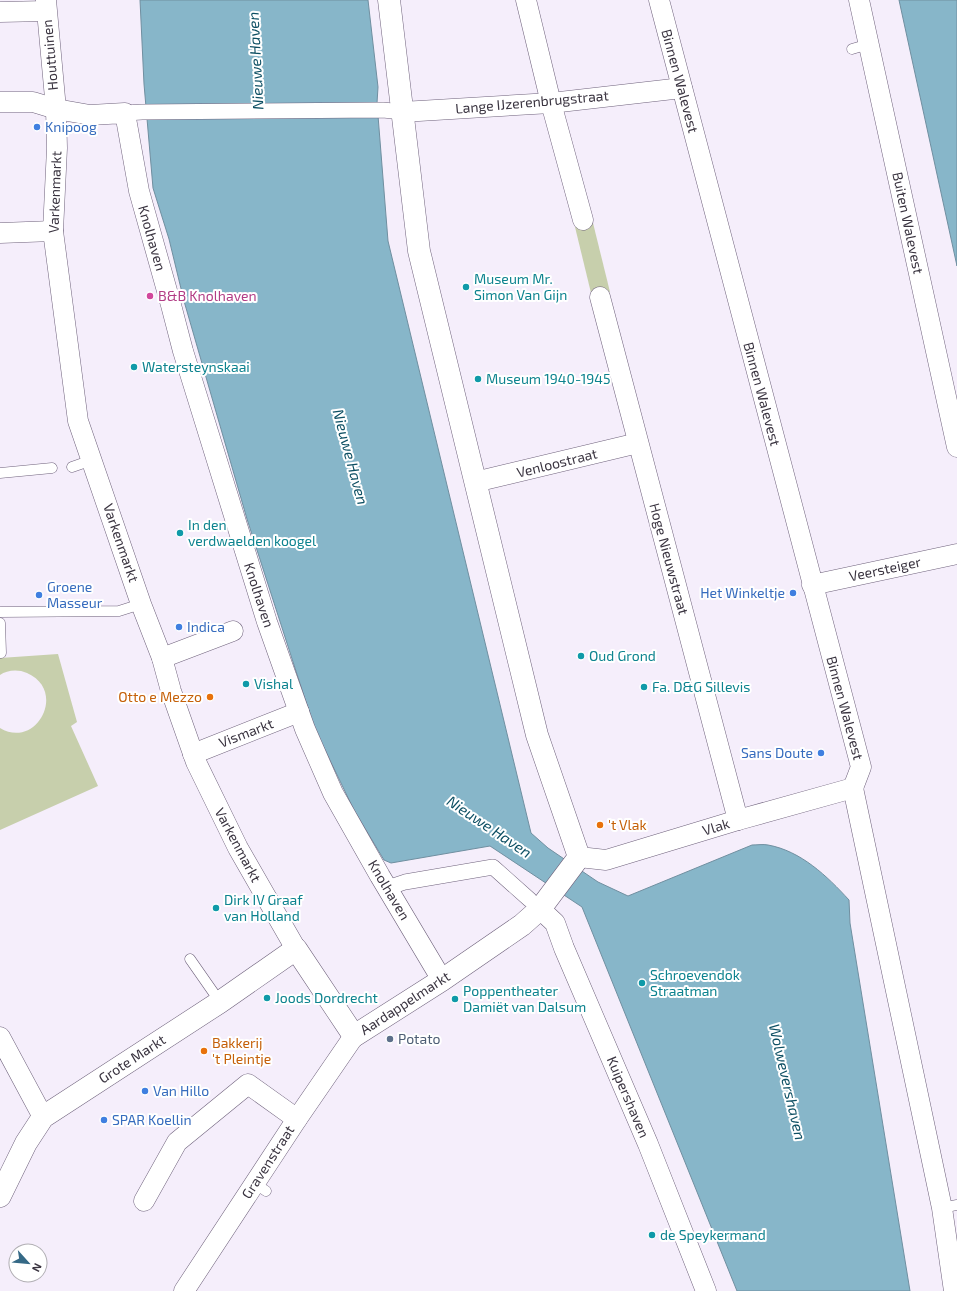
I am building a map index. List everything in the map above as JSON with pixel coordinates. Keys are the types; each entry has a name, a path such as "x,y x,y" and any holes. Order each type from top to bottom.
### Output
{"street":[{"path":"389,0 392,111 419,251 537,735 577,860"},
{"path":"526,0 582,220"},
{"name":"Binnen Walevest","path":"659,0 861,767 853,788"},
{"name":"Buiten Walevest","path":"859,0 861,47 957,447"},
{"path":"0,12 46,6"},
{"name":"Houttuinen","path":"46,6 56,109"},
{"name":"Lange IJzerenbrugstraat","path":"392,111 551,103 682,88"},
{"path":"0,102 33,102 56,109 90,115 146,112 392,111"},
{"name":"Varkenmarkt","path":"56,109 57,148 53,231 78,421 141,604 162,658 171,691 193,754 238,848 296,949"},
{"name":"Knolhaven","path":"125,113 139,191 172,305 183,351 267,622 305,729 333,793 442,980"},
{"path":"0,232 53,231"},
{"name":"Hoge Nieuwstraat","path":"600,297 738,820"},
{"name":"Venloostraat","path":"476,482 638,443"},
{"name":"Veersteiger","path":"812,585 957,554"},
{"path":"162,658 233,631"},
{"name":"Vismarkt","path":"193,754 299,712"},
{"path":"853,788 949,1206 954,1291"},
{"name":"Vlak","path":"577,860 606,860 738,820 853,788"},
{"name":"Aardappelmarkt","path":"296,949 354,1036 442,980 522,925 541,900 577,860"},
{"path":"387,888 405,882 494,867 541,900"},
{"name":"Kuipershaven","path":"541,900 555,923 564,948 648,1144 706,1291"},
{"name":"Grote Markt","path":"43,1117 220,1002 296,949"},
{"name":"Gravenstraat","path":"184,1291 260,1187 297,1118 354,1036"},
{"path":"0,1037 43,1117 26,1143 0,1196"},
{"path":"144,1201 177,1142 248,1084 297,1118"}],"lane":[{"path":"72,467 92,460"},
{"path":"0,473 52,468"},
{"path":"0,612 119,611 141,604"},
{"path":"0,623 1,653"},
{"path":"190,959 220,1002"}],"green space":[{"path":"593,223 610,292 592,297 575,227"},
{"path":"58,654 77,722 71,726 98,786 0,830 0,728 13,733 25,731 35,725 42,716 46,704 45,692 39,681 27,673 13,671 0,675 0,658"}],"water":[{"path":"140,0 368,0 378,87 377,103 388,241 531,833 548,848 598,882 628,896 752,845 768,845 791,853 813,866 832,882 849,900 850,923 910,1291 737,1291 582,907 490,846 391,863 384,860 354,810 314,727 247,519 184,301 169,239 153,188 144,84"},
{"path":"899,0 957,0 957,266"}],"place":[{"name":"Knipoog","path":"37,127"},
{"name":"Museum Mr. Simon Van Gijn","path":"466,287"},
{"name":"B&B Knolhaven","path":"150,296"},
{"name":"Watersteynskaai","path":"134,367"},
{"name":"Museum 1940-1945","path":"478,379"},
{"name":"In den verdwaelden koogel","path":"180,533"},
{"name":"Het Winkeltje","path":"793,593"},
{"name":"Groene Masseur","path":"39,595"},
{"name":"Indica","path":"179,627"},
{"name":"Oud Grond","path":"581,656"},
{"name":"Vishal","path":"246,684"},
{"name":"Fa. D&G Sillevis","path":"644,687"},
{"name":"Otto e Mezzo","path":"210,697"},
{"name":"Sans Doute","path":"821,753"},
{"name":"'t Vlak","path":"600,825"},
{"name":"Dirk IV Graaf van Holland","path":"216,908"},
{"name":"Schroevendok Straatman","path":"642,983"},
{"name":"Joods Dordrecht","path":"267,998"},
{"name":"Poppentheater Damiët van Dalsum","path":"455,999"},
{"name":"Potato","path":"390,1039"},
{"name":"Bakkerij 't Pleintje","path":"204,1051"},
{"name":"Van Hillo","path":"145,1091"},
{"name":"SPAR Koellin","path":"104,1120"},
{"name":"de Speykermand","path":"652,1235"}],"water label":[{"name":"Nieuwe Haven","path":"256,61"},
{"name":"Nieuwe Haven","path":"350,457"},
{"name":"Nieuwe Haven","path":"489,827"},
{"name":"Wolwevershaven","path":"787,1082"}]}
